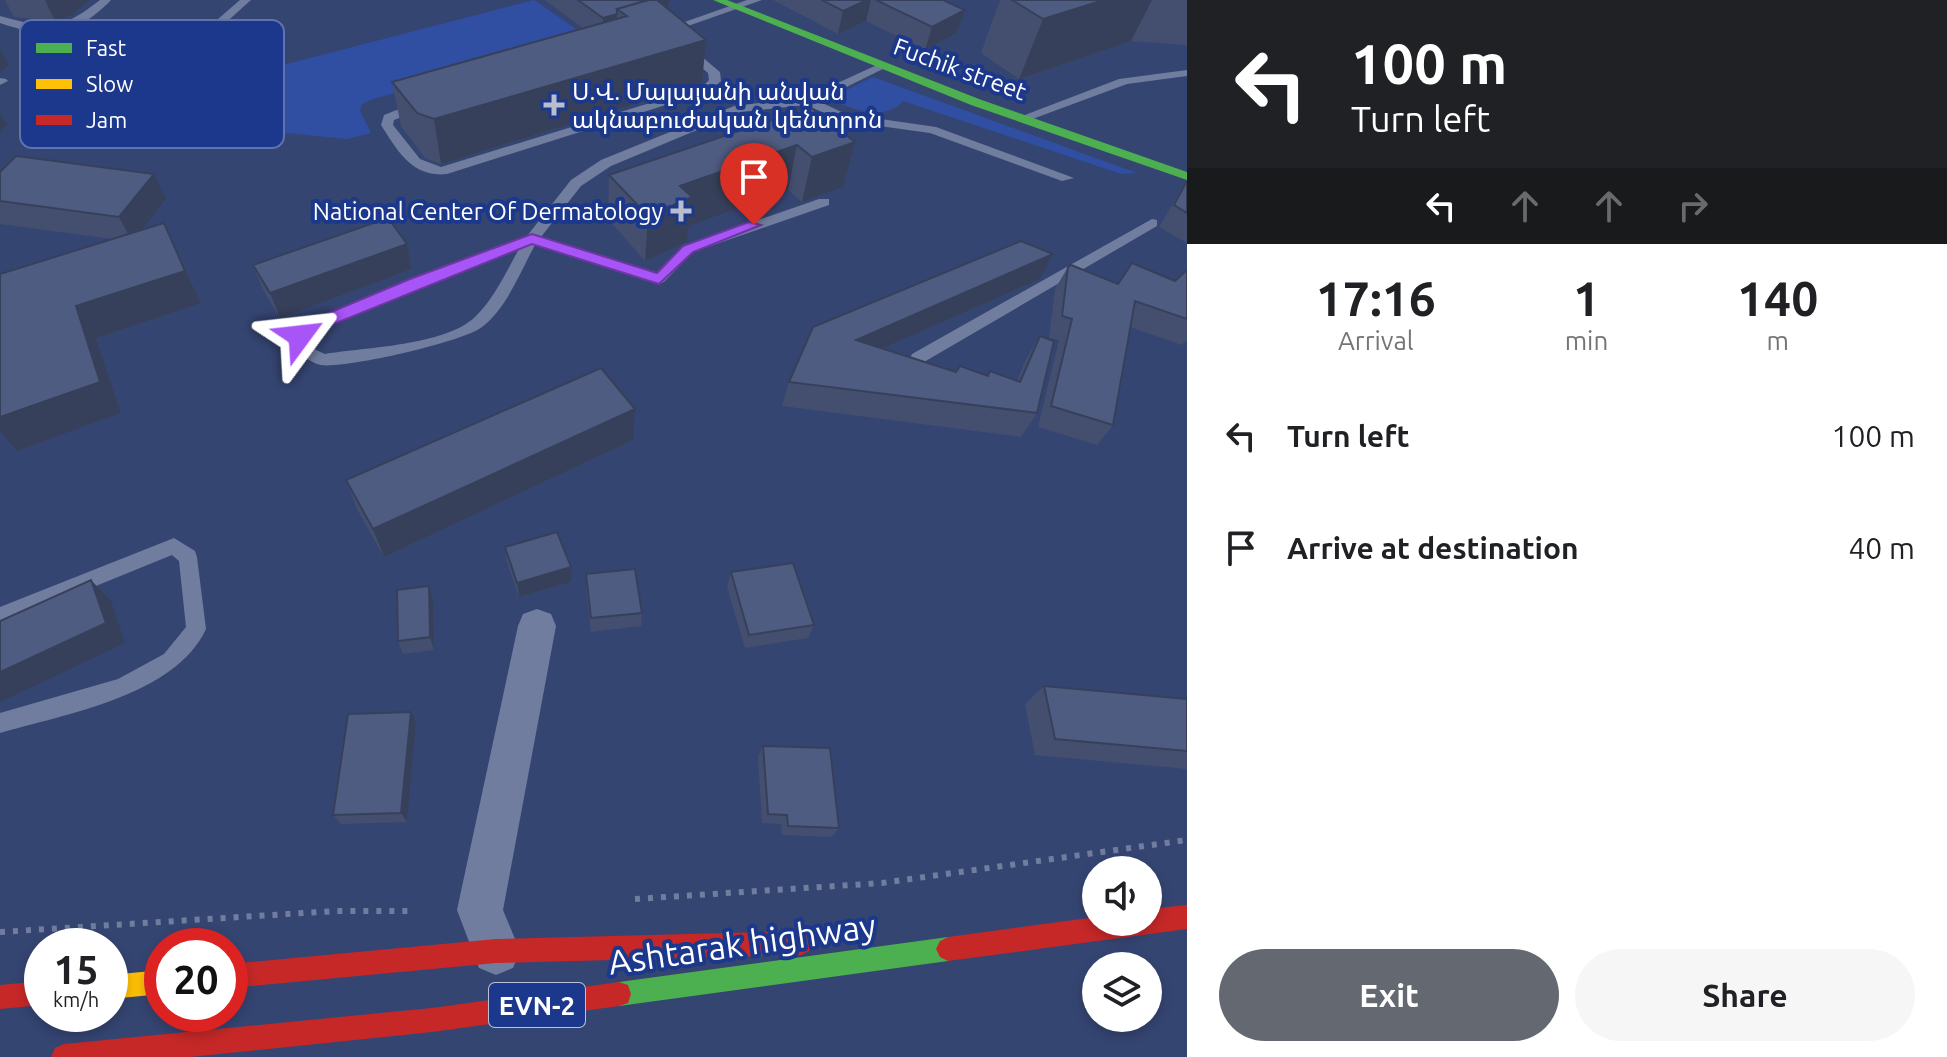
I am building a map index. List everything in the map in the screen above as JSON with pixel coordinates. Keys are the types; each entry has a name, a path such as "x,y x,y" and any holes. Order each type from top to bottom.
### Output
{"main road":[{"name":"Fuchik street","path":"718,0 883,66 1187,176"},
{"name":"Ashtarak highway","path":"1162,920 1187,917"},
{"name":"Ashtarak highway","path":"64,1057 432,1020 1082,929"},
{"path":"868,941 1008,938"},
{"path":"248,974 496,951 822,942"},
{"path":"0,997 24,995"}],"street":[{"path":"496,951 480,910 537,626"}],"lane":[{"path":"82,20 106,0"},
{"path":"223,20 246,0"},
{"path":"650,36 739,9 757,0"},
{"path":"0,19 20,27"},
{"path":"429,102 400,111 388,118 387,125 412,161 423,170 442,171 706,89 715,81 714,72 665,31"},
{"path":"824,202 688,249 659,279 532,239 416,282 311,327 300,336 310,354 324,360 454,336 475,325 488,312 532,239 576,183 606,163 738,109 808,101 883,66"},
{"path":"1023,118 1108,85 1159,73 1187,73"},
{"path":"808,101 843,117 932,130 1067,178"},
{"path":"918,358 1152,223"},
{"path":"0,616 174,546 188,557 196,629 171,660 122,687 0,723"}],"path":[{"path":"619,900 882,883 1187,840"},
{"path":"0,932 336,911 419,910"}],"shaded area":[{"path":"534,0 592,40 373,99 362,104 360,111 371,133 347,139 284,133 284,65"},
{"path":"873,77 1137,173 1121,174 903,101 886,111 867,112 828,99"}],"building":[{"path":"578,0 648,0 617,9 617,14 603,18"},
{"path":"657,0 706,40 434,119 417,113 392,82 627,16 617,9"},
{"path":"822,0 867,0 843,11"},
{"path":"876,0 943,0 965,10 932,27"},
{"path":"1012,0 1104,0 1043,19"},
{"path":"810,107 855,142 812,157 797,145 680,186 692,197 648,216 609,175"},
{"path":"16,156 154,174 119,217 0,201 0,172"},
{"path":"1187,181 1187,213 1174,205"},
{"path":"388,218 407,244 270,293 253,265"},
{"path":"164,223 185,271 76,306 100,382 0,417 0,274"},
{"path":"1021,241 1053,254 856,340 956,372 960,366 988,376 990,371 1020,382 1040,336 1054,341 1037,413 789,382 813,327"},
{"path":"1132,263 1175,281 1187,270 1187,319 1135,301 1113,425 1051,406 1072,319 1062,316 1068,267 1071,265 1118,284"},
{"path":"601,368 635,409 373,529 346,480"},
{"path":"557,532 571,567 517,583 505,547"},
{"path":"793,563 814,625 749,635 731,572"},
{"path":"635,569 642,613 591,618 586,574"},
{"path":"91,580 106,623 0,672 0,621"},
{"path":"429,586 430,637 398,641 397,590"},
{"path":"1044,686 1187,699 1187,751 1055,739"},
{"path":"411,712 401,813 333,815 348,714"},
{"path":"763,746 830,748 839,828 788,826 787,815 768,814"}],"traffic: fast":[{"path":"718,0 975,102 1187,176"},
{"path":"619,994 948,949"}],"traffic: slow":[{"path":"128,985 144,984"}],"traffic: jam":[{"path":"1162,920 1187,917"},
{"path":"948,949 1082,930"},
{"path":"248,974 496,951 801,943"},
{"path":"64,1057 432,1020 619,994"},
{"path":"0,997 24,995"}],"place":[{"name":"Ս.Վ. Մալայանի անվան ակնաբուժական կենտրոն","path":"554,105"},
{"name":"National Center Of Dermatology","path":"681,211"}],"route":[{"path":"300,336 311,327 416,282 532,239 651,279 659,279 688,249 754,225"}]}
